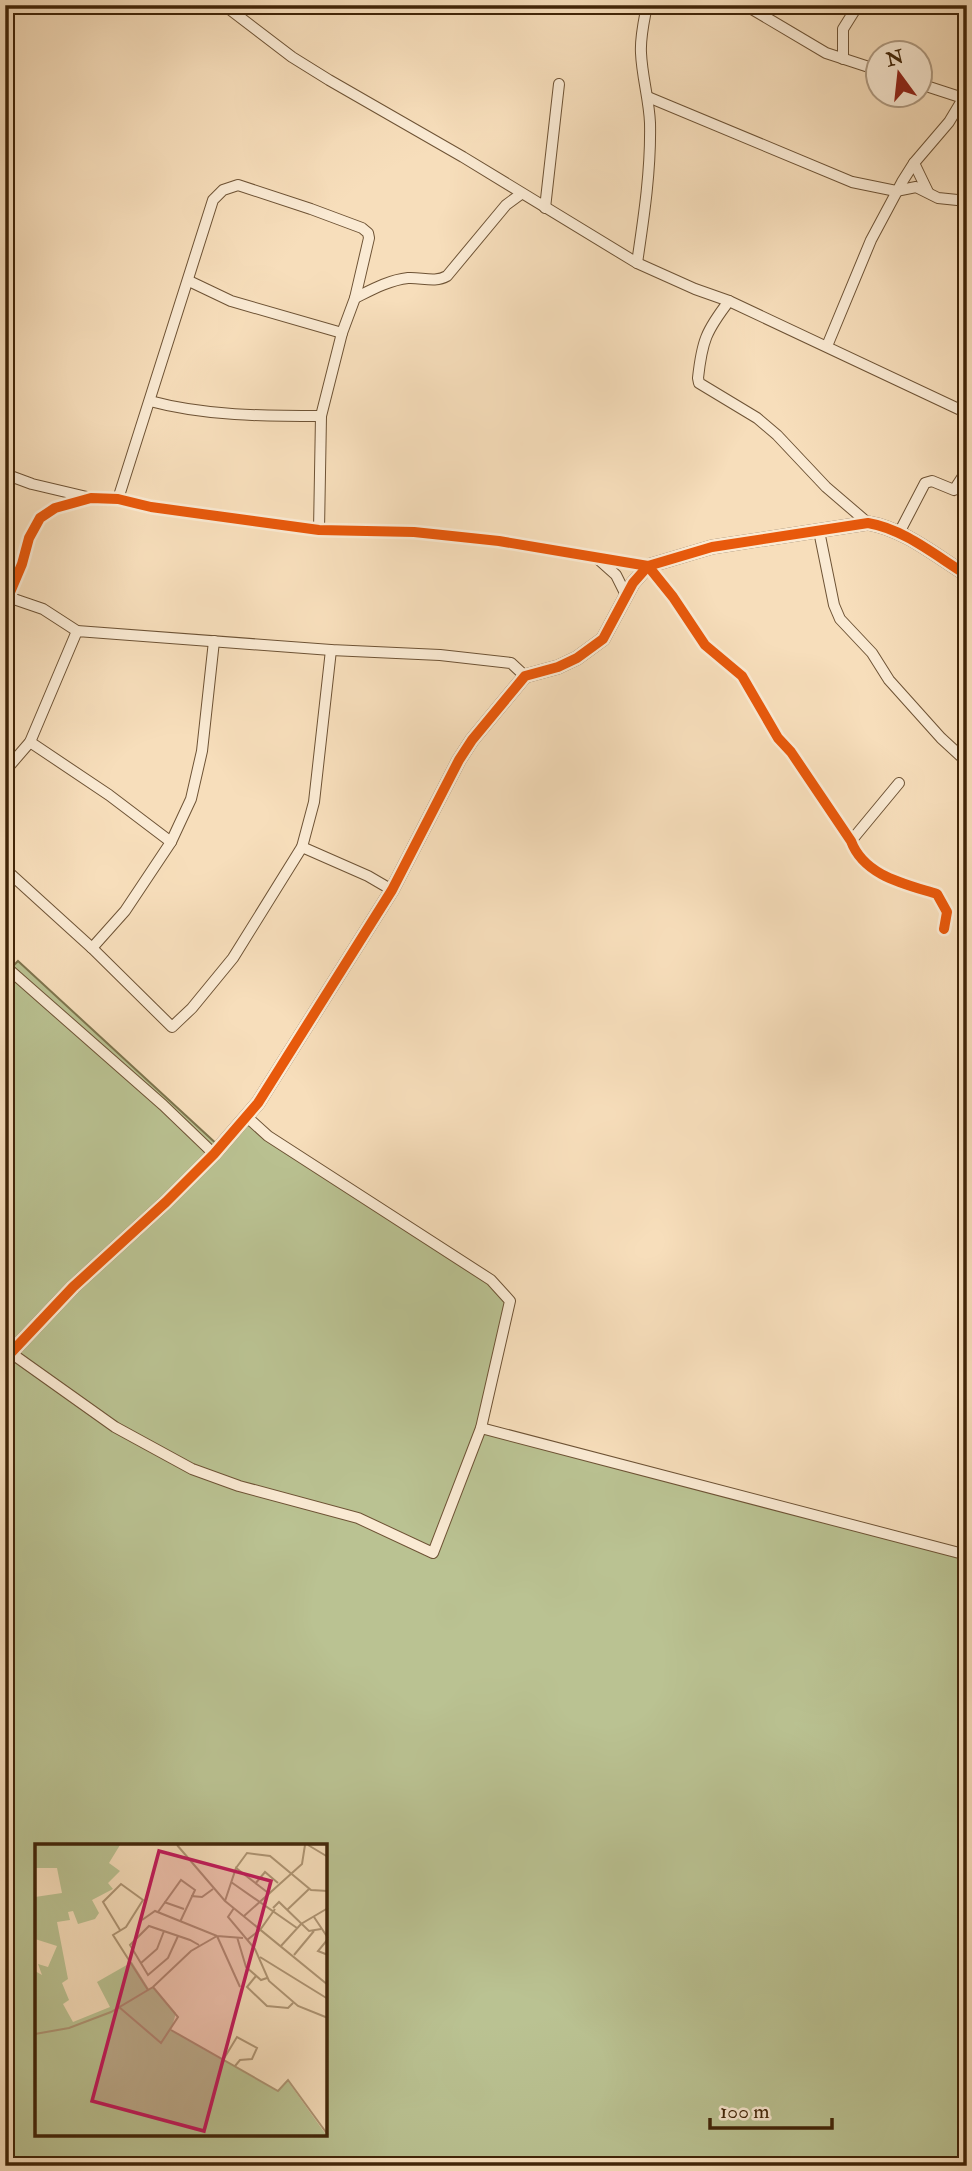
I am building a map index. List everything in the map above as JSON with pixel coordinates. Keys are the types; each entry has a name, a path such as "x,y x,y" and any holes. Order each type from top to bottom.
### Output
{"street":[{"path":"225,5 319,75 463,157 637,263 729,301 967,413"},
{"path":"637,263 648,191 650,122 641,52 647,5"},
{"path":"745,5 820,50 864,66"},
{"path":"843,59 843,29 858,5"},
{"path":"545,208 559,84"},
{"path":"827,346 871,240 896,191 914,163 949,122 965,95 934,88"},
{"path":"648,97 852,182 896,191 916,187 946,200 967,201"},
{"path":"914,163 928,192"},
{"path":"118,499 213,201 223,190 237,185 311,209 368,233 355,298 342,333 321,416 319,530"},
{"path":"355,298 394,281 410,278 442,279 447,276 499,213 521,194"},
{"path":"189,281 231,301 342,333"},
{"path":"729,301 709,326 702,345 699,383 757,418 777,435 825,487 869,523"},
{"path":"150,401 194,410 255,415 321,416"},
{"path":"900,533 925,483 932,481 954,490 967,470"},
{"path":"5,474 32,484 90,498 118,499 151,507 319,530 454,535 648,566 712,547 869,523 900,533 967,575"},
{"path":"90,498 55,508 40,517 29,538 22,564 7,597 43,609 77,631 331,650 440,655 511,663 525,676"},
{"path":"819,531 834,605 841,619 872,653 889,680 941,738 967,762"},
{"path":"594,556 616,575 626,595"},
{"path":"247,1117 268,1136 491,1280 510,1301 481,1428 433,1553 358,1518 239,1486 192,1469 115,1427 8,1356 73,1287 214,1154 247,1117 392,890 472,740 525,676 558,667 591,650 603,639 633,583 648,566"},
{"path":"648,566 673,597 705,645 742,676 778,738 791,752 864,862 884,875 937,894 947,912 944,929"},
{"path":"5,771 30,742 77,631"},
{"path":"92,948 125,911 171,842 191,799 202,751 214,641"},
{"path":"5,869 92,948 172,1027 192,1008 233,958 302,847 314,802 331,650"},
{"path":"30,742 109,795 171,842"},
{"path":"851,841 899,783"},
{"path":"302,847 368,876 392,890"},
{"path":"5,966 163,1105 214,1154"},
{"path":"481,1428 967,1555"}],"green space":[{"path":"18,961 220,1147 247,1117 491,1280 510,1301 482,1427 967,1555 967,2166 5,2166 5,974"}],"cycle path":[{"path":"8,597 22,564 29,538 40,518 55,508 91,498 118,499 151,507 319,530 414,532 499,541 648,566 673,597 705,645 742,676 778,738 791,752 865,863 887,877 937,894 947,912 944,929"},
{"path":"5,1359 73,1287 214,1154 258,1103 392,890 472,740 525,676 558,667 577,658 603,639 633,583 648,566 712,547 868,523 907,537 967,575"}]}
